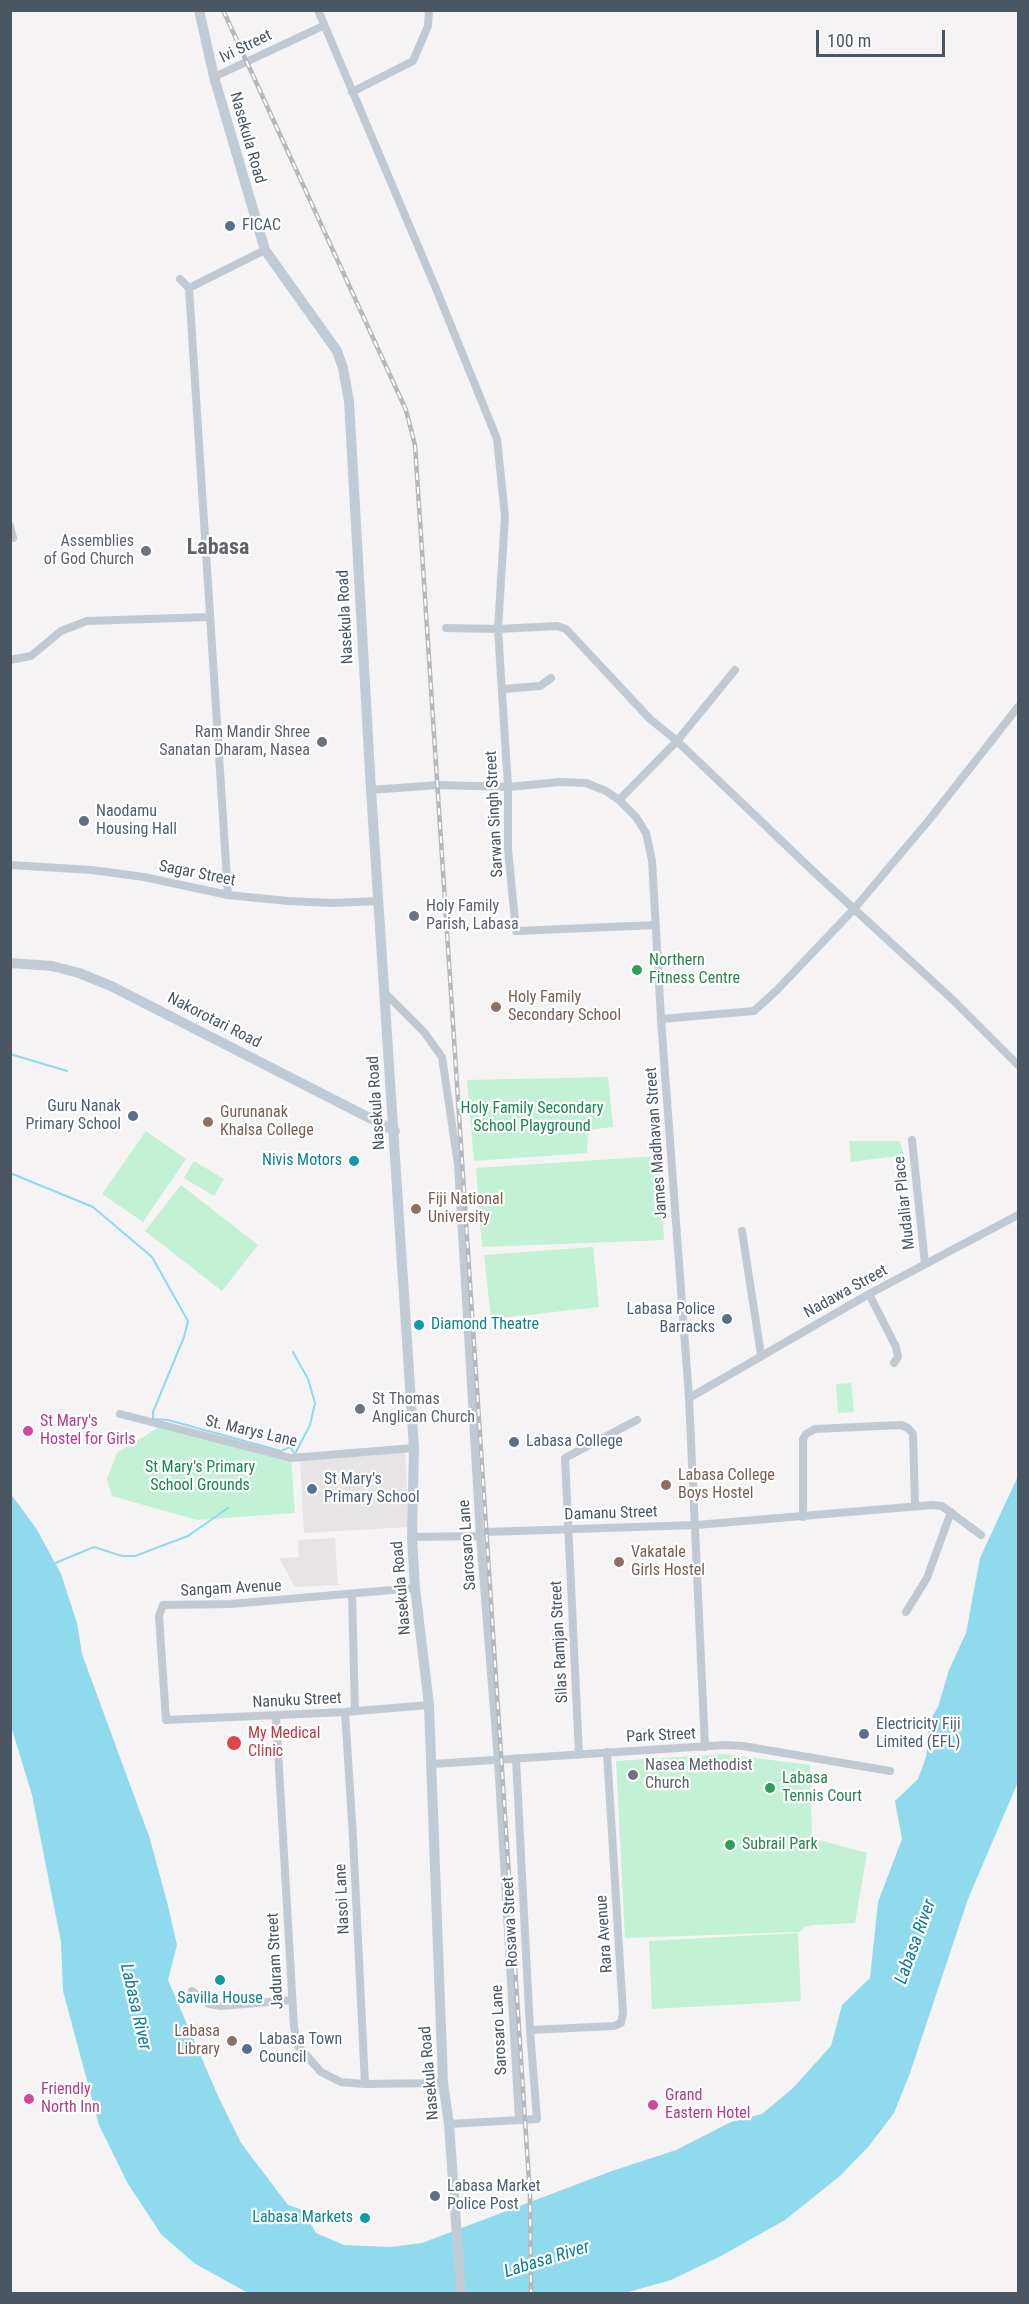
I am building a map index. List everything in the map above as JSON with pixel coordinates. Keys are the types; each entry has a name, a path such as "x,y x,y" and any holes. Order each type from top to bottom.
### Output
{"main road":[{"name":"Nasekula Road","path":"199,10 214,77 265,250 337,351 349,401 371,790 414,1448 412,1537 415,1588 429,1705 443,2083 458,2225 461,2294"},
{"name":"Nakorotari Road","path":"10,963 52,966 80,973 111,986 395,1131"}],"street":[{"name":"Sarwan Singh Street","path":"318,10 434,283 497,439 505,516 498,628 508,787 508,849 516,931 656,925"},
{"path":"352,92 413,61 428,26 429,10"},
{"name":"Ivi Street","path":"214,77 323,26"},
{"path":"189,288 265,250"},
{"path":"180,279 189,288 228,895"},
{"path":"10,526 13,538 10,538"},
{"path":"10,660 31,656 61,631 87,621 209,617"},
{"path":"446,628 557,626 566,629 650,719 677,741 953,1000 1018,1065"},
{"path":"619,800 677,741 735,670"},
{"path":"502,689 540,686 551,678"},
{"path":"661,1019 754,1011 854,909 929,820 1018,707"},
{"name":"James Madhavan Street","path":"371,790 438,785 508,787 571,781 585,783 606,791 619,800 636,817 646,833 652,860 661,1019 689,1398 705,1747"},
{"name":"Sagar Street","path":"10,865 144,877 228,895 333,903 379,901"},
{"name":"Sarosaro Lane","path":"384,992 424,1032 442,1057 458,1165 480,1536 498,1760 519,2120"},
{"name":"Mudaliar Place","path":"912,1140 925,1264"},
{"name":"Nadawa Street","path":"689,1398 869,1294 1018,1215"},
{"path":"742,1231 761,1355"},
{"path":"869,1294 896,1347 898,1357 894,1363"},
{"name":"St. Marys Lane","path":"120,1414 291,1458 414,1448"},
{"name":"Silas Ramjan Street","path":"579,1755 565,1458 637,1420"},
{"path":"803,1517 803,1439 806,1434 815,1429 901,1425 908,1428 913,1434 915,1505"},
{"name":"Damanu Street","path":"412,1537 480,1536 486,1532 696,1525 915,1505 942,1506 981,1535"},
{"path":"906,1612 927,1578 951,1512"},
{"name":"Sangam Avenue","path":"166,1720 159,1616 163,1605 231,1604 415,1588"},
{"path":"352,1594 355,1711"},
{"name":"Nanuku Street","path":"166,1720 276,1716 429,1705"},
{"name":"Nasoi Lane","path":"345,1712 365,2084"},
{"name":"Jaduram Street","path":"276,1716 292,2000 298,2046 321,2072 341,2082 443,2083"},
{"name":"Park Street","path":"432,1764 606,1752 743,1746 890,1771"},
{"name":"Rara Avenue","path":"530,2030 614,2026 621,2023 623,2013 606,1752"},
{"name":"Rosawa Street","path":"516,1759 530,2030 537,2119 519,2120"},
{"path":"192,1991 209,2004 221,2006 292,2000"},
{"path":"449,2124 519,2120"}],"shaded area":[{"path":"405,1452 409,1527 304,1533 300,1458"},
{"path":"335,1538 338,1585 295,1587 279,1558 299,1557 298,1540"}],"green space":[{"name":"Holy Family Secondary School Playground","path":"608,1077 613,1127 588,1130 587,1153 474,1161 467,1080"},
{"path":"146,1131 186,1159 143,1222 102,1194"},
{"path":"849,1141 900,1141 904,1155 851,1162"},
{"path":"660,1156 664,1240 482,1247 476,1168"},
{"path":"194,1161 224,1179 214,1196 184,1178"},
{"path":"181,1185 258,1245 222,1291 145,1231"},
{"path":"593,1247 599,1307 491,1319 484,1255"},
{"path":"851,1383 854,1412 838,1413 836,1384"},
{"name":"St Mary's Primary School Grounds","path":"164,1424 291,1458 295,1513 197,1520 112,1496 107,1479 117,1453"},
{"name":"Subrail Park","path":"724,1754 810,1765 812,1838 867,1853 855,1923 815,1925 804,1927 800,1932 625,1938 616,1761"},
{"path":"798,1933 801,2001 652,2009 649,1941"}],"water":[{"name":"Labasa River","path":"1018,1476 1018,1782 968,1899 910,2073 894,2113 869,2146 840,2176 785,2220 721,2256 671,2280 625,2293 248,2293 194,2263 161,2234 128,2184 99,2125 63,1991 61,1942 32,1795 11,1726 10,1493 36,1528 61,1574 77,1623 82,1654 150,1839 168,1906 177,1945 168,1980 241,2143 288,2205 303,2210 316,2233 344,2245 390,2247 422,2243 612,2171 676,2150 731,2122 762,2114 792,2089 831,2046 842,2005 870,1978 878,1902 902,1839 895,1801 918,1779 926,1757 929,1722 938,1707 949,1670 966,1633 980,1558"}],"waterway":[{"path":"10,1054 67,1071"},
{"path":"10,1173 93,1207 152,1257 188,1321 184,1337 153,1412 153,1419 168,1420 281,1451 290,1447 295,1454 310,1425 315,1403 308,1379 293,1352"},
{"path":"53,1564 94,1547 122,1556 135,1556 188,1536 228,1508"}],"railway":[{"path":"223,10 406,410 415,445 530,2196 531,2294"}],"place":[{"name":"FICAC","path":"230,226"},
{"name":"Assemblies of God Church","path":"146,551"},
{"name":"Ram Mandir Shree Sanatan Dharam, Nasea","path":"322,742"},
{"name":"Naodamu Housing Hall","path":"84,821"},
{"name":"Holy Family Parish, Labasa","path":"414,916"},
{"name":"Northern Fitness Centre","path":"637,970"},
{"name":"Holy Family Secondary School","path":"496,1007"},
{"name":"Guru Nanak Primary School","path":"133,1116"},
{"name":"Gurunanak Khalsa College","path":"208,1122"},
{"name":"Nivis Motors","path":"354,1161"},
{"name":"Fiji National University","path":"416,1209"},
{"name":"Labasa Police Barracks","path":"727,1319"},
{"name":"Diamond Theatre","path":"419,1325"},
{"name":"St Thomas Anglican Church","path":"360,1409"},
{"name":"St Mary's Hostel for Girls","path":"28,1431"},
{"name":"Labasa College","path":"514,1442"},
{"name":"Labasa College Boys Hostel","path":"666,1485"},
{"name":"St Mary's Primary School","path":"312,1489"},
{"name":"Vakatale Girls Hostel","path":"619,1562"},
{"name":"Electricity Fiji Limited (EFL)","path":"864,1734"},
{"name":"My Medical Clinic","path":"234,1743"},
{"name":"Nasea Methodist Church","path":"633,1775"},
{"name":"Labasa Tennis Court","path":"770,1788"},
{"name":"Subrail Park","path":"730,1845"},
{"name":"Savilla House","path":"220,1980"},
{"name":"Labasa Library","path":"232,2041"},
{"name":"Labasa Town Council","path":"247,2049"},
{"name":"Friendly North Inn","path":"29,2099"},
{"name":"Grand Eastern Hotel","path":"653,2105"},
{"name":"Labasa Market Police Post","path":"435,2196"},
{"name":"Labasa Markets","path":"365,2218"}],"district":[{"name":"Labasa","path":"218,548"}]}
